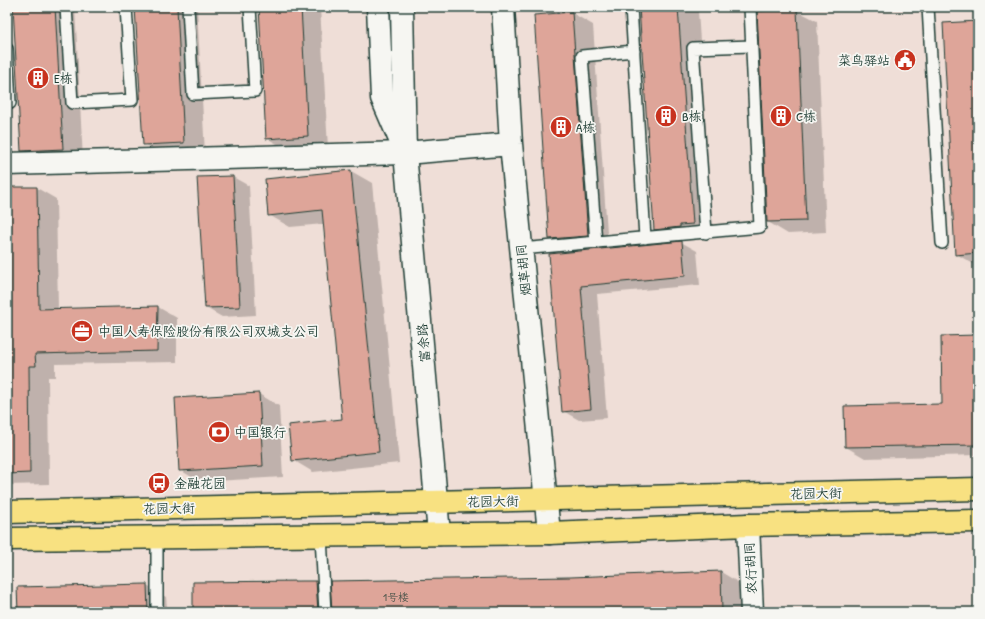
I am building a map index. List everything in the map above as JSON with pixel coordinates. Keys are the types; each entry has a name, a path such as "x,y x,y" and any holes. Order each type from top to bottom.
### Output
{"main road":[{"name":"花园大街","path":"7,512 978,489"},
{"path":"7,539 549,533 748,525 978,522"}],"street":[{"name":"富余路","path":"378,7 382,98 405,153"},
{"name":"富余路","path":"402,7 405,153 439,534"},
{"name":"烟草胡同","path":"503,7 511,144 549,533"},
{"path":"7,164 405,153 511,144"},
{"name":"农行胡同","path":"748,525 752,612"}],"lane":[{"path":"66,7 72,103 132,100 126,7"},
{"path":"188,7 193,94 254,91 250,7"},
{"path":"631,7 645,238"},
{"path":"521,250 760,228 750,7"},
{"path":"931,7 928,7 942,243"},
{"path":"706,232 693,48 752,46"},
{"path":"7,50 10,103"},
{"path":"596,243 582,56 634,51"},
{"path":"321,536 325,612"},
{"path":"157,537 157,612"}],"building":[{"name":"E栋","path":"13,7 55,7 63,149 21,151"},
{"path":"135,7 177,7 184,143 143,145"},
{"path":"259,7 301,7 308,136 266,139"},
{"name":"B栋","path":"639,7 678,7 693,224 680,225 680,227 654,230"},
{"name":"C栋","path":"797,9 806,221 767,222 757,11"},
{"name":"A栋","path":"572,12 588,236 549,239 534,15"},
{"path":"978,21 978,253 955,255 943,23"},
{"path":"351,170 379,452 292,461 288,425 342,419 322,210 268,216 265,179"},
{"path":"233,176 240,307 205,308 197,177"},
{"path":"7,187 37,187 39,309 158,306 157,351 35,354 36,366 29,366 30,473 7,474"},
{"path":"682,241 685,276 581,286 591,409 562,412 549,254"},
{"path":"977,335 978,445 845,447 844,406 942,404 941,336"},
{"name":"中国银行","path":"259,393 263,466 179,471 175,398"},
{"path":"721,571 722,612 332,612 330,581 571,577"},
{"path":"316,581 318,612 193,612 193,582"},
{"path":"147,584 148,612 18,612 17,587"}],"place":[{"name":"菜鸟驿站","path":"905,60"},
{"name":"E栋","path":"38,78"},
{"name":"B栋","path":"666,116"},
{"name":"C栋","path":"781,116"},
{"name":"A栋","path":"561,127"},
{"name":"中国人寿保险股份有限公司双城支公司","path":"82,331"},
{"name":"中国银行","path":"219,432"},
{"name":"金融花园","path":"159,483"}]}
